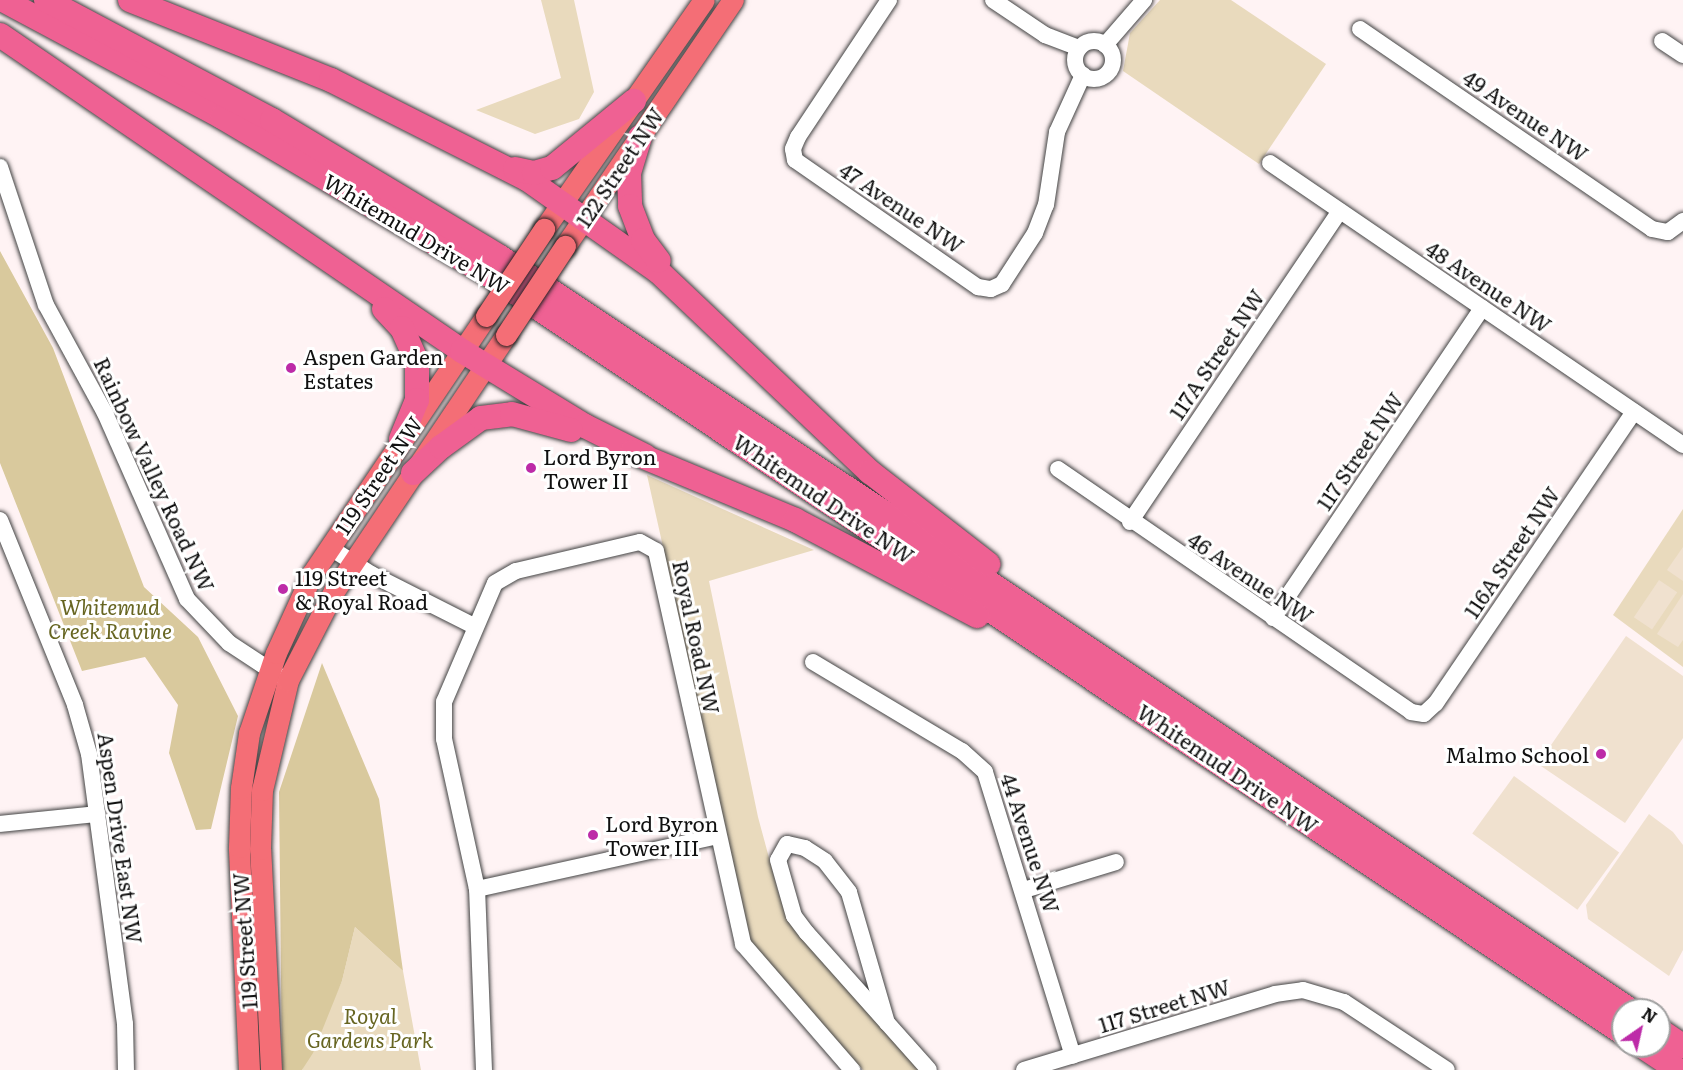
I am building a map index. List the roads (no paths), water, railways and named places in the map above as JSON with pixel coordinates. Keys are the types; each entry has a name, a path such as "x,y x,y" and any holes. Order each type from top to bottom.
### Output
{"highway":[{"name":"Whitemud Drive NW","path":"3,0 222,117 486,273 1611,998"},
{"name":"Whitemud Drive NW","path":"46,0 272,120 482,246 1097,667 1611,1025"},
{"path":"130,0 331,80 505,166 563,203 684,294 870,472 1027,593 1097,667"},
{"path":"0,35 462,351 585,426 645,456"},
{"path":"505,166 534,173 552,168 634,101"},
{"path":"640,137 628,183 633,218 643,240 684,294"},
{"path":"303,242 387,312 408,337 417,362 419,387 401,439"},
{"path":"413,473 441,447 481,418 512,414 548,421 645,456 795,520 1097,667"},
{"path":"1660,1058 1678,1070"}],"main road":[{"name":"122 Street NW","path":"544,229 704,0"},
{"name":"122 Street NW","path":"506,335 733,0"},
{"name":"119 Street NW","path":"271,1070 260,849 262,790 289,621 329,547 544,229"},
{"name":"119 Street NW","path":"249,1070 238,847 241,788 249,733 279,676 310,634 353,563 506,335"}],"street":[{"name":"47 Avenue NW","path":"889,0 798,137 793,155 801,166 968,280 991,289 1002,284 1042,218 1049,189 1052,146 1083,75"},
{"path":"993,0 1045,35 1079,48 1090,42 1104,45 1113,58 1110,70 1094,79 1083,75 1076,65 1079,48"},
{"path":"1104,45 1144,0"},
{"name":"49 Avenue NW","path":"1360,29 1652,229 1668,232 1683,221"},
{"path":"1662,41 1683,55"},
{"name":"48 Avenue NW","path":"1270,164 1683,445"},
{"name":"Rainbow Valley Road NW","path":"0,167 46,305 105,413 178,581 208,625 279,676"},
{"name":"117A Street NW","path":"1130,522 1340,211"},
{"name":"117 Street NW","path":"1273,618 1482,309"},
{"name":"116A Street NW","path":"1424,714 1436,703 1634,412"},
{"name":"46 Avenue NW","path":"1058,469 1130,522 1411,712 1424,714"},
{"name":"Aspen Drive East NW","path":"0,520 75,705 89,754 125,1024 126,1070"},
{"name":"Royal Road NW","path":"484,1070 477,889 444,723 444,702 474,626 495,582 516,571 640,542 656,551 743,944 852,1070"},
{"path":"329,547 353,563 474,626"},
{"name":"44 Avenue NW","path":"813,662 963,751 982,767 991,783 1073,1056"},
{"path":"0,824 97,814"},
{"path":"477,889 718,836"},
{"path":"887,1023 845,886 814,853 796,844 787,844 778,860 794,916 887,1023 929,1070"},
{"path":"1023,890 1116,862"},
{"name":"117 Street NW","path":"1024,1070 1275,994 1318,991 1357,1009 1447,1070"}],"place":[{"name":"Aspen Garden Estates","path":"291,368"},
{"name":"Lord Byron Tower II","path":"531,468"},
{"name":"119 Street & Royal Road","path":"283,589"},
{"name":"Malmo School","path":"1601,754"},
{"name":"Lord Byron Tower III","path":"593,835"}],"park label":[{"name":"Whitemud Creek Ravine","path":"110,618"},
{"name":"Royal Gardens Park","path":"370,1027"}]}
